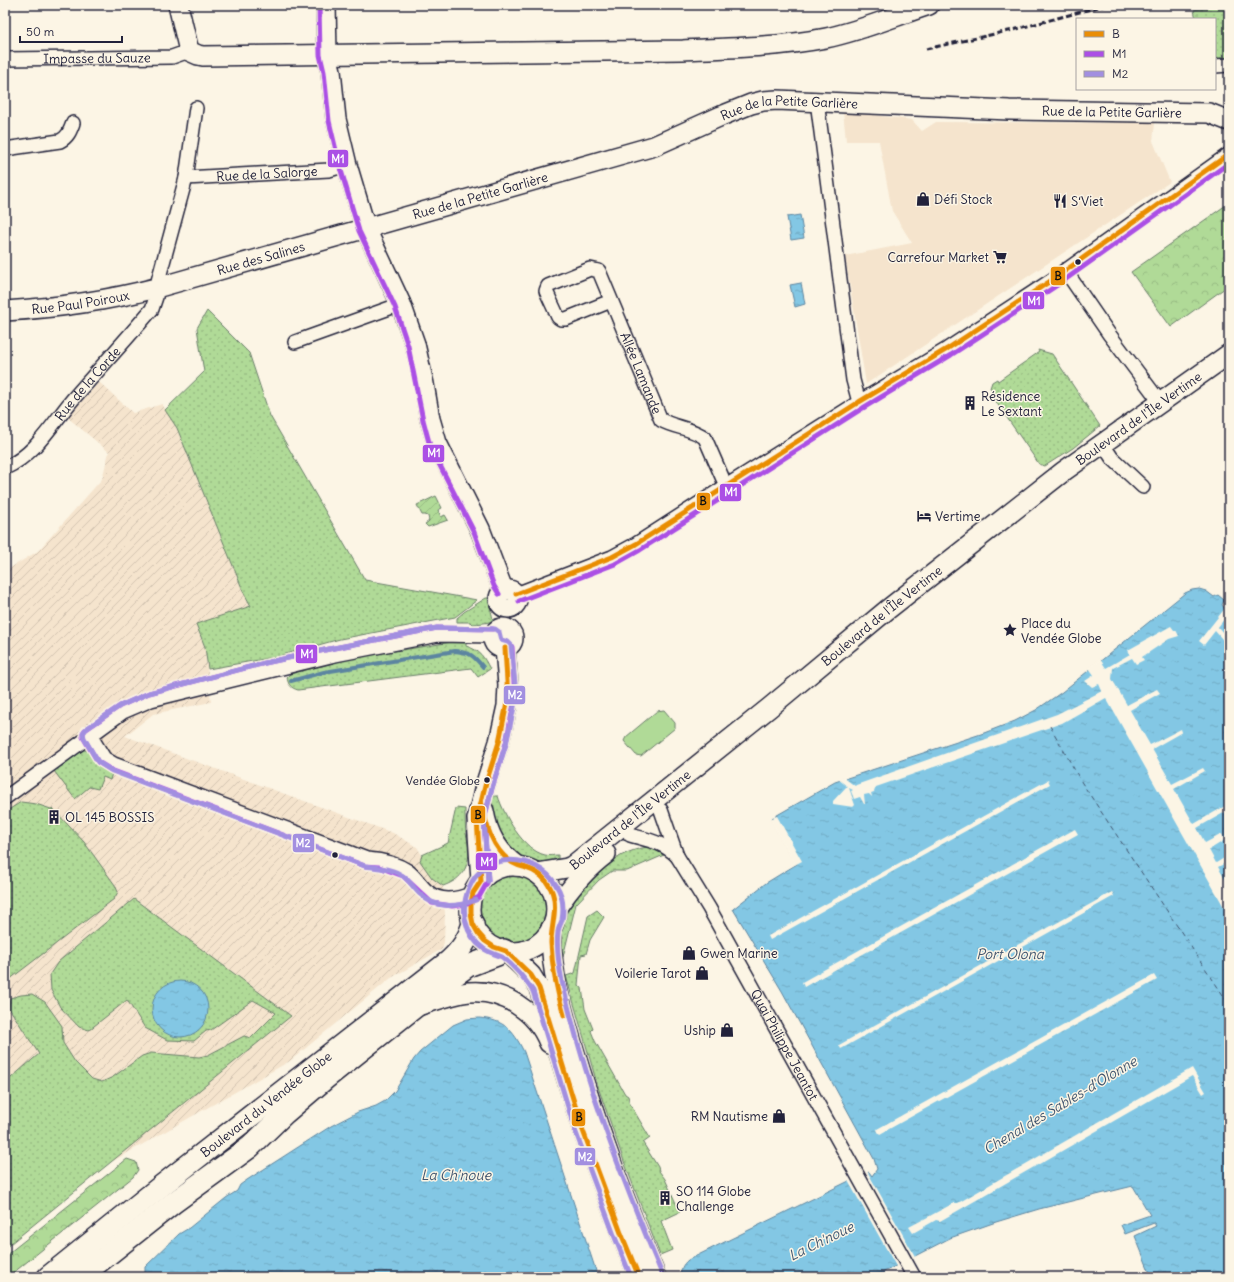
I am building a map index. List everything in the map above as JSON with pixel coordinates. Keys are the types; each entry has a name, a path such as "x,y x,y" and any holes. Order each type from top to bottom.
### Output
{"main road":[{"name":"Boulevard du Vendée Globe","path":"48,1277 449,961 463,948 473,924"},
{"name":"Boulevard du Vendée Globe","path":"80,1277 179,1199 250,1147 285,1113 326,1078 466,968 476,962 505,951"}],"street":[{"path":"178,5 188,51 204,56 683,50 755,47 828,38 929,5"},
{"path":"326,5 327,54 331,71 336,119 347,165 366,229 401,304 415,344 434,434 480,529 501,584 509,597 501,638 508,685 507,706 499,742 477,819 477,887 471,903 473,924 485,941 494,947 505,951 531,975 539,988 582,1128 646,1272"},
{"name":"Impasse du Sauze","path":"5,59 172,57 188,51"},
{"path":"1216,66 1229,66"},
{"name":"Rue de la Petite Garlière","path":"366,229 654,146 721,116 762,101 777,100 1001,110 1209,113 1229,121"},
{"path":"817,102 853,380 859,402"},
{"path":"156,288 186,178 196,108"},
{"path":"5,149 60,141 65,138 73,123"},
{"path":"509,597 612,557 654,533 859,402 947,349 1065,270 1229,154"},
{"name":"Rue de la Salorge","path":"186,178 329,170 347,165"},
{"name":"Rue des Salines","path":"156,288 366,229"},
{"name":"Allée Lamande","path":"612,301 566,319 561,319 558,317 546,291 548,286 590,269 599,271 612,301 661,420 668,424 700,434 705,438 726,486"},
{"path":"1065,270 1109,334 1160,402"},
{"name":"Rue Paul Poiroux","path":"5,311 72,305 116,298 156,288"},
{"name":"Rue de la Corde","path":"5,468 15,464 29,453 42,439 72,400 141,323 152,309 156,297 156,288"},
{"path":"295,342 401,304"},
{"name":"Boulevard de l'Île Vertime","path":"537,873 572,866 763,713 888,610 1064,471 1229,354"},
{"name":"Boulevard de l'Île Vertime","path":"556,909 576,882 597,861 1018,521 1108,452 1229,368"},
{"path":"1108,452 1112,458 1143,487"},
{"path":"5,798 123,712 152,700 267,670 334,655 438,635 501,638"},
{"path":"90,735 104,758 114,764 367,859 381,860 407,870 426,890 434,896 451,899 465,897 489,874 498,869 507,866 528,868 545,880 551,889 555,898 556,909 554,922 545,937 537,944 522,950 505,951"},
{"path":"482,800 486,824 494,843 507,859 517,866"},
{"name":"Quai Philippe Jeantot","path":"661,810 677,856 709,908 912,1272"},
{"path":"630,835 660,843 677,856"},
{"path":"551,928 554,975 576,1056 646,1272"},
{"path":"414,1008 445,997 469,992 487,993 508,999 526,1010 536,1021 548,1040 556,1067 567,1077"}],"shaded area":[{"path":"843,111 912,120 922,131 936,122 1155,123 1153,141 1170,182 866,384 845,256 912,243 892,211 879,141 846,141"},
{"path":"99,382 133,413 162,404 177,428 251,607 196,624 205,647 211,702 153,714 125,736 393,833 417,847 422,855 420,861 432,878 443,886 445,914 444,942 442,949 391,978 290,1061 113,1161 39,1054 5,1083 5,571 38,551 102,479 109,452 67,417"}],"green space":[{"path":"1217,5 1229,5 1229,61 1216,61 1216,18 1196,18 1194,10"},
{"path":"1229,203 1229,285 1171,327 1131,272"},
{"path":"207,311 249,353 270,416 365,580 477,600 455,617 340,639 275,657 208,669 205,647 196,624 251,606 244,593 177,428 165,410 204,372 197,328"},
{"path":"1038,350 1052,354 1100,426 1073,448 1045,466 1039,464 994,399 992,389 990,388 992,382 997,379 998,381 1039,352"},
{"path":"436,496 442,508 438,510 441,517 445,515 448,520 428,527 425,524 429,521 428,516 422,515 417,505"},
{"path":"486,598 489,598 492,616 491,621 472,624 470,622 457,622 457,618 464,612"},
{"path":"452,642 466,642 466,646 481,654 490,669 478,677 471,668 298,690 290,686 287,680 287,677 290,674 352,658"},
{"path":"664,710 675,723 675,728 641,756 636,755 624,741 626,737 657,711"},
{"path":"82,749 90,752 104,769 111,770 112,773 110,780 103,777 98,789 89,787 75,799 54,771"},
{"path":"492,796 498,796 510,822 529,846 537,852 545,855 558,855 558,861 539,862 515,855 506,848 494,824"},
{"path":"21,802 36,804 54,810 84,842 115,885 118,892 114,899 5,983 5,812"},
{"path":"456,808 465,809 469,850 467,864 462,874 454,881 443,886 432,878 420,861 422,855 448,843"},
{"path":"647,847 655,848 664,855 627,871 612,871 599,880 576,904 563,957 560,957 560,943 565,919 569,908 582,889 612,861 633,850"},
{"path":"513,876 526,879 536,886 543,896 546,909 543,922 536,932 526,939 513,942 500,939 490,932 483,922 480,909 483,896 490,886 500,879"},
{"path":"134,899 291,1016 5,1248 5,1083 39,1054 9,1008 10,998 32,994 45,1002 62,1026 63,1043 75,1062 92,1079 102,1082 113,1077 142,1056 151,1053 199,1057 208,1055 244,1036 251,1038 276,1013 253,1000 211,1030 206,1031 194,1041 167,1040 145,1028 127,1000 89,1030 79,1027 60,1007 51,990 50,974 58,962"},
{"path":"597,910 604,917 590,940 586,954 581,955 578,985 582,988 585,1009 593,1029 591,1031 595,1041 625,1094 628,1096 630,1104 650,1138 643,1143 665,1179 680,1212 661,1221 672,1250 660,1255 625,1164 598,1087 566,976 575,973 588,916"},
{"path":"127,1159 136,1162 138,1170 133,1177 8,1277 5,1277 5,1256"}],"water":[{"path":"800,215 804,238 791,240 787,217"},
{"path":"801,283 805,304 795,307 790,285"},
{"name":"Port Olona","path":"1199,589 1206,591 1214,597 1218,595 1224,600 1222,605 1229,614 1229,1277 1140,1277 1150,1273 1135,1236 1156,1226 1154,1223 1125,1234 1121,1225 1150,1215 1133,1186 1039,1209 950,1238 874,1277 680,1277 682,1267 688,1260 847,1182 869,1172 872,1176 877,1169 874,1159 782,991 733,909 766,883 797,864 772,818 835,782 984,733 1015,721 1036,710 1062,692 1185,593"},
{"path":"180,981 191,983 200,989 206,998 208,1009 206,1020 200,1029 191,1035 180,1037 169,1035 160,1029 154,1020 152,1009 154,998 160,989 169,983"},
{"name":"La Ch'noue","path":"467,1019 488,1019 502,1024 512,1032 524,1052 598,1277 145,1277 145,1267 179,1234 237,1191 240,1185 331,1126 358,1112 376,1106 385,1101 395,1091 414,1059 420,1052 453,1025"}],"pier":[{"path":"1226,607 1229,613 1218,627 1229,640 1229,647 1215,631 1204,645 1199,641"},
{"path":"1171,626 1174,630 1176,630 1179,636 1169,639 1142,657 1144,660 1136,664 1132,658 1113,668 1112,679 1127,705 1157,689 1160,693 1130,710 1150,745 1181,729 1182,732 1152,749 1172,784 1203,768 1205,771 1174,789 1194,824 1225,806 1227,811 1197,828 1205,843 1222,834 1225,840 1209,850 1216,863 1229,855 1229,861 1218,867 1229,886 1229,925 1224,907 1106,698 1062,723 876,787 874,792 871,793 872,797 869,794 864,795 865,804 860,797 854,799 851,791 853,790 849,788 855,805 853,807 833,804 833,801 846,787 848,787 838,779 843,777 855,786 1057,714 1102,691 1099,684 1092,687 1085,681 1094,675 1089,668 1100,659 1106,668 1130,654 1128,650"},
{"path":"1048,780 1050,784 770,940 768,936"},
{"path":"777,816 802,861 767,880 794,863 770,819"},
{"path":"1075,829 1078,834 804,987 802,982"},
{"path":"1112,892 1114,896 841,1049 839,1045"},
{"path":"1154,975 1157,980 880,1134 878,1132 877,1129"},
{"path":"1192,1068 1206,1092 1203,1094 1192,1076 940,1221 936,1220 913,1233 909,1227 954,1203 958,1203"},
{"path":"867,1171 916,1258 897,1268 847,1179"}],"waterway":[{"path":"291,681 324,672 455,651 471,655 483,667"}],"ferry route":[{"path":"1050,726 1082,783 1229,1004"}],"railway":[{"path":"926,49 1013,30 1106,5"}],"transit line":[{"name":"M1","path":"319,5 320,55 324,72 329,121 340,167 359,231 395,307 408,346 423,420 430,446 474,532 494,586 499,594"},
{"name":"B","path":"516,594 612,557 636,544 859,402 947,349 1055,278 1229,154"},
{"name":"M1","path":"519,601 615,564 640,550 863,408 951,355 1059,284 1229,163"},
{"name":"M1","path":"493,629 437,628 265,663 149,693 120,706 85,730 83,737 98,762 111,770 365,866 379,867 403,876 432,903 452,906 467,904 479,897 488,881 484,820 506,743 515,699 512,647"},
{"name":"M2","path":"476,900 447,906 433,903 420,894 399,873 365,866 112,771 98,762 84,738 83,733 86,729 120,706 149,693 265,663 437,628 495,629 499,632 501,640 508,642 511,645 515,684 514,707 506,744 492,788 484,820 488,881"},
{"name":"B","path":"505,648 508,698 499,742 485,786 477,819 481,881 473,893 471,903 473,924 485,941 494,947 506,951 531,975 539,988 582,1128 639,1277"},
{"name":"B","path":"482,805 491,836 499,850 512,862 537,873 547,882 551,889 555,909 551,936 552,962 564,1015"},
{"name":"M2","path":"631,1277 575,1130 533,991 519,973 502,957 484,949 477,943 468,929 465,904 469,888 476,876 486,867 498,862 511,860 524,862 536,867 547,874 556,885 560,893 563,911 562,920 558,930 558,957 571,1019 593,1093 606,1130 662,1274"}],"place":[{"name":"Défi Stock","path":"923,199"},
{"name":"S‘Viet","path":"1060,201"},
{"name":"Carrefour Market","path":"1000,257"},
{"name":"Résidence Le Sextant","path":"970,403"},
{"name":"Vertime","path":"924,516"},
{"name":"Place du Vendée Globe","path":"1010,630"},
{"name":"Vendée Globe","path":"487,780"},
{"name":"OL 145 BOSSIS","path":"54,817"},
{"name":"Gwen Marine","path":"689,953"},
{"name":"Voilerie Tarot","path":"702,973"},
{"name":"Uship","path":"727,1030"},
{"name":"RM Nautisme","path":"779,1116"},
{"name":"SO 114 Globe Challenge","path":"665,1198"}],"water label":[{"name":"Chenal des Sables-d'Olonne","path":"1060,1105"}]}
